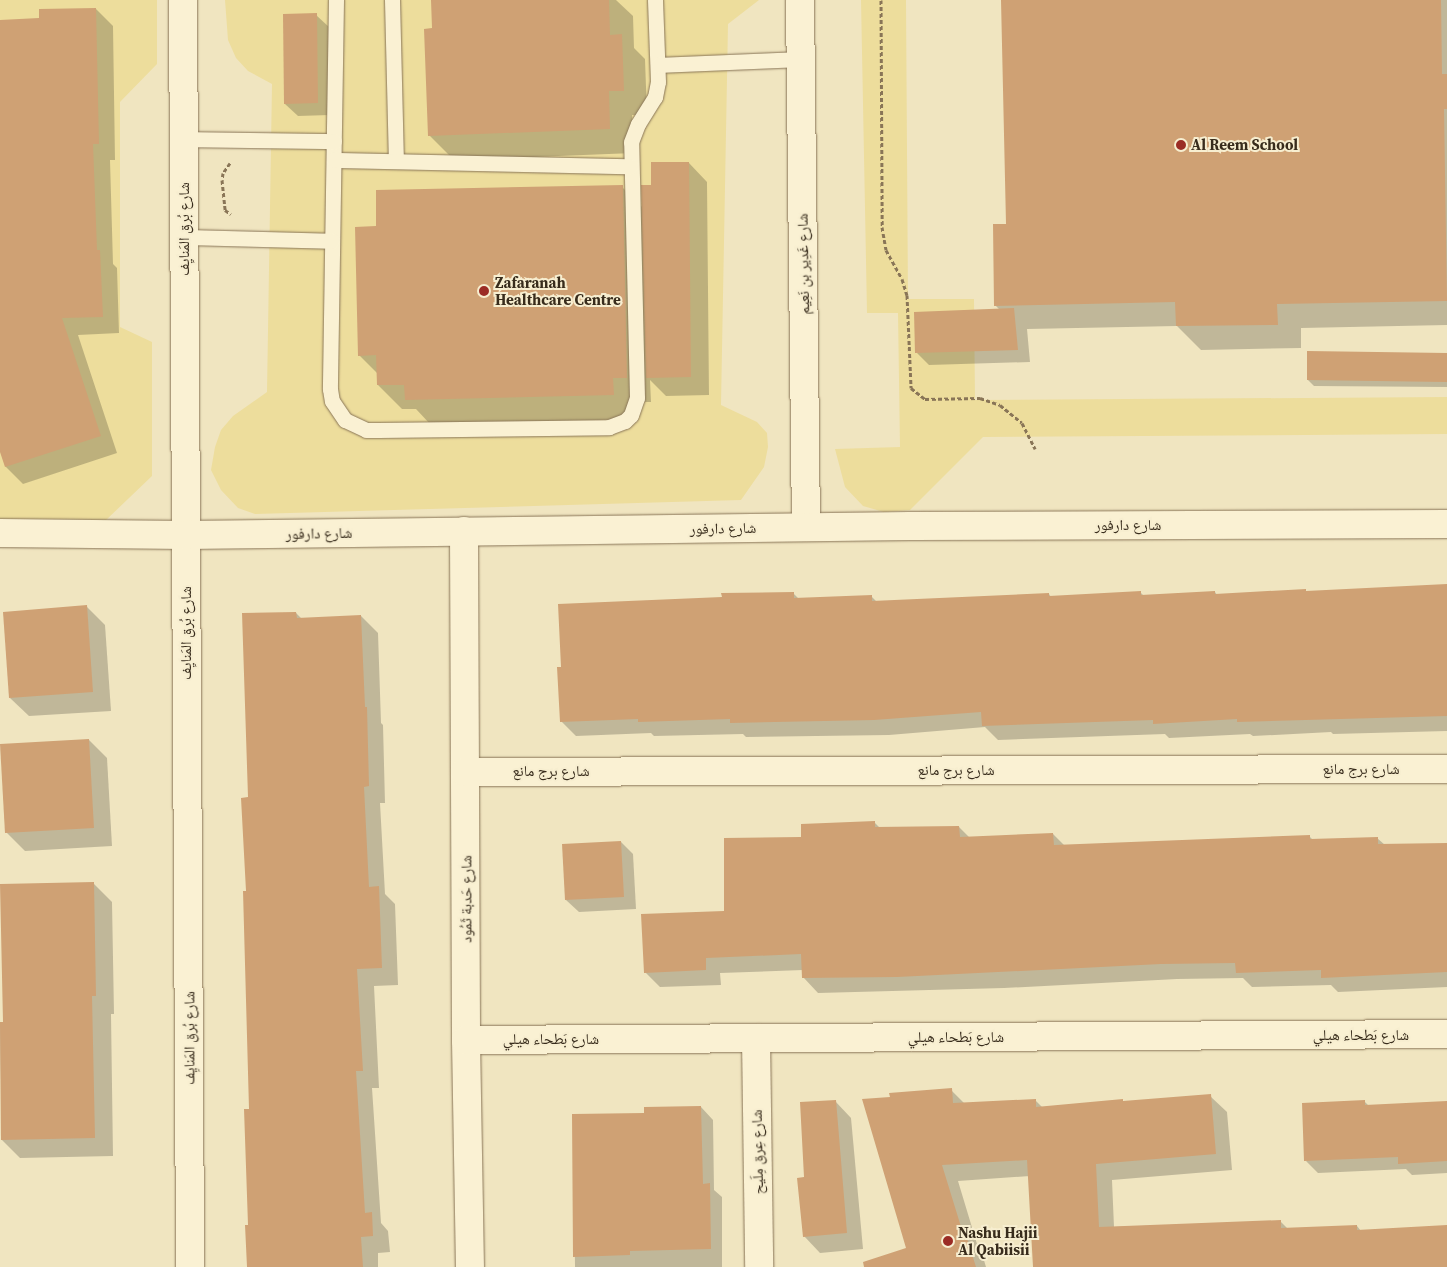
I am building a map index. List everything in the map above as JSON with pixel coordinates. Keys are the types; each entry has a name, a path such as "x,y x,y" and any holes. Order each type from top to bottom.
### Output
{"street":[{"name":"شارع بُرق المَنايِف","path":"183,0 190,1267"},
{"name":"شارع غَدِير بن نَعِيم","path":"800,0 806,527"},
{"name":"شارع دارفور","path":"0,533 186,535 806,527 1447,524"},
{"name":"شارع حَدبة ثَمُود","path":"464,531 466,1040 470,1267"},
{"name":"شارع برج مانع","path":"465,772 1447,769"},
{"name":"شارع بَطحاء هيلي","path":"466,1040 1447,1034"},
{"name":"شارع عِرق مِلَيح","path":"756,1038 759,1267"}],"lane":[{"path":"336,0 330,389 332,401 345,420 366,430 618,426 631,415 637,398 631,142 638,124 655,97 658,82 655,0"},
{"path":"392,0 396,161"},
{"path":"658,65 800,59"},
{"path":"184,139 334,141"},
{"path":"334,160 631,166"},
{"path":"184,237 332,241"}],"path":[{"path":"881,0 882,226 886,250 902,279 907,295 911,388 925,399 980,398 1000,405 1022,424 1035,449"},
{"path":"235,216 225,210 223,173 232,162 253,157 252,140"}],"sand":[{"path":"0,0 157,0 157,64 120,102 120,327 152,342 152,476 105,521 0,522"},
{"path":"225,0 759,0 728,24 721,405 757,422 767,433 768,447 764,467 741,500 255,514 238,508 221,490 211,470 215,447 221,430 233,416 267,392 272,84 248,71 236,58 228,40"},
{"path":"861,0 906,0 908,299 974,299 975,400 1447,397 1447,434 983,437 910,510 884,512 863,506 845,487 835,449 900,447 898,313 867,313"}],"building":[{"path":"431,0 609,0 610,35 622,34 624,91 609,91 610,129 428,136 424,29 432,28"},
{"name":"Al Reem School","path":"1001,0 1441,0 1442,74 1447,74 1447,109 1444,109 1447,301 1277,304 1278,325 1176,326 1175,302 994,306 993,224 1006,224"},
{"path":"96,8 99,144 93,144 97,250 100,250 103,317 62,318 101,436 5,467 0,452 0,20 39,18 39,9"},
{"path":"317,13 318,103 284,104 283,14"},
{"path":"651,162 689,162 691,377 646,378 641,185 651,185"},
{"name":"Zafaranah Healthcare Centre","path":"623,185 627,378 613,378 614,395 405,400 404,385 377,385 376,355 358,356 355,227 376,226 376,190"},
{"path":"1014,308 1018,350 915,353 914,312"},
{"path":"1307,351 1447,353 1447,382 1307,380"},
{"path":"1447,584 1447,716 1237,722 1237,719 1153,724 1153,720 982,726 981,712 874,720 730,723 730,719 638,722 638,719 560,722 557,667 561,667 558,604 722,597 721,593 794,592 794,598 872,595 872,601 1049,593 1049,596 1141,591 1141,595 1215,591 1215,594"},
{"path":"87,605 93,692 9,698 3,612"},
{"path":"296,612 297,618 361,615 365,707 367,707 369,786 364,787 369,887 379,886 382,968 357,969 363,1071 356,1071 365,1213 372,1212 373,1236 361,1237 363,1267 247,1267 245,1225 248,1225 244,1109 249,1109 243,891 246,891 241,798 248,797 242,613"},
{"path":"89,739 94,828 5,833 0,744"},
{"path":"875,821 875,827 959,826 960,837 1053,833 1054,845 1310,835 1310,839 1378,837 1378,844 1447,843 1447,972 1321,978 1321,970 1236,973 1235,963 1161,964 897,977 802,978 801,954 706,958 706,970 644,973 641,914 724,911 724,838 801,837 801,824"},
{"path":"621,841 624,897 565,900 562,844"},
{"path":"94,882 96,996 92,996 95,1138 1,1140 0,1022 3,1022 0,884"},
{"path":"952,1088 953,1103 1036,1099 1036,1107 1123,1099 1123,1101 1211,1094 1216,1154 1096,1164 1099,1227 1281,1220 1281,1228 1357,1225 1357,1230 1447,1225 1447,1267 1033,1267 1027,1160 942,1165 962,1230 964,1229 976,1267 864,1267 863,1262 906,1248 862,1099 890,1097 889,1093"},
{"path":"836,1100 847,1233 803,1237 797,1178 804,1177 800,1102"},
{"path":"1365,1100 1365,1105 1447,1101 1447,1161 1398,1164 1398,1157 1304,1161 1302,1103"},
{"path":"701,1106 703,1184 710,1183 711,1249 630,1251 630,1255 573,1257 572,1114 644,1113 644,1107"}],"place":[{"name":"Al Reem School","path":"1181,145"},
{"name":"Zafaranah Healthcare Centre","path":"484,291"},
{"name":"Nashu Hajii Al Qabiisii","path":"948,1241"}]}
